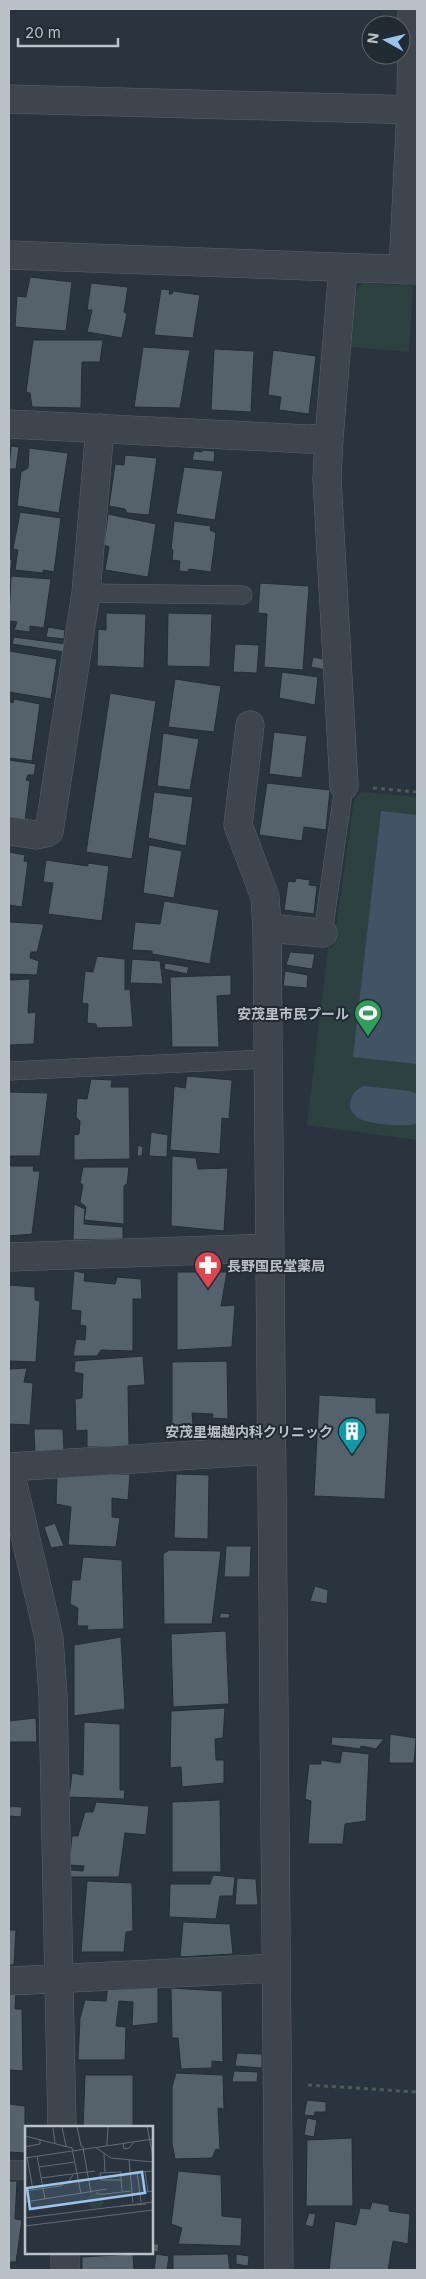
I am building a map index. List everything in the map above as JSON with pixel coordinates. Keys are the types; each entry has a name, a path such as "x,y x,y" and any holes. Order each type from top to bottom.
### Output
{"street":[{"path":"9,255 410,270 414,110 412,9"},
{"path":"9,99 414,110"},
{"path":"343,268 329,438 328,479 344,786"},
{"path":"9,424 308,439 329,438"},
{"path":"9,831 36,835 49,832 86,593 100,428"},
{"path":"250,725 238,825 265,897 267,928 268,1248 279,2270"},
{"path":"267,928 323,932"},
{"path":"9,1257 268,1248"},
{"path":"62,2126 53,1696 49,1638 9,1467 271,1450"},
{"path":"9,1981 276,1968"},
{"path":"65,2254 65,2270"}],"lane":[{"path":"86,593 243,596"},
{"path":"323,932 344,786"},
{"path":"9,1071 267,1059"},
{"path":"9,2170 25,2170"}],"path":[{"path":"344,786 417,792"},
{"path":"277,2082 417,2092"}],"green space":[{"path":"362,283 413,286 409,352 351,347 353,295"},
{"name":"安茂里市民プール","path":"362,792 417,797 417,1140 307,1125 328,948 333,948 354,800"}],"water":[{"path":"381,811 417,815 417,1064 353,1057"},
{"path":"364,1086 410,1091 417,1094 417,1123 389,1125 360,1119 351,1111 350,1101 355,1092"}],"building":[{"path":"30,277 72,282 66,331 15,327 17,296 26,297"},
{"path":"91,283 128,287 124,312 127,314 122,338 87,332 92,310 87,310"},
{"path":"161,289 170,290 169,294 172,294 173,291 200,295 193,338 154,335"},
{"path":"33,340 103,340 100,362 82,362 81,408 32,407 30,393 26,392"},
{"path":"143,347 190,350 180,408 134,407"},
{"path":"214,349 254,351 251,412 211,410"},
{"path":"273,350 316,356 309,414 279,410 281,397 268,395"},
{"path":"11,446 19,447 16,469 9,469"},
{"path":"29,448 68,453 59,513 17,506 21,472 28,468"},
{"path":"202,450 215,451 214,462 192,460 194,451 202,452"},
{"path":"125,455 157,458 149,515 127,513 125,509 109,506 115,464 124,465"},
{"path":"184,467 223,471 215,520 176,514"},
{"path":"20,512 61,518 54,572 43,570 43,573 15,570 18,550 13,549"},
{"path":"108,514 156,524 148,577 105,570 109,547 104,545"},
{"path":"174,521 211,526 210,530 216,533 211,572 189,569 188,572 179,571 180,561 172,560 173,550 171,549"},
{"path":"9,559 12,560 11,569 9,569"},
{"path":"11,576 51,579 44,628 30,626 30,632 14,630 17,622 9,621"},
{"path":"260,583 309,586 303,670 264,667 267,614 258,613"},
{"path":"106,613 146,614 144,668 97,666 98,629 106,630"},
{"path":"168,613 212,614 210,667 167,666"},
{"path":"48,627 65,630 64,639 46,637"},
{"path":"14,637 66,644 64,652 12,644"},
{"path":"235,644 259,645 257,673 233,672"},
{"path":"9,651 57,659 51,699 9,692"},
{"path":"313,657 328,660 327,670 311,667"},
{"path":"282,672 318,677 315,705 279,698"},
{"path":"175,679 221,686 214,732 168,727"},
{"path":"110,693 156,701 132,859 86,852"},
{"path":"14,699 40,704 32,761 9,758 9,701 13,703"},
{"path":"274,732 307,736 302,778 269,774"},
{"path":"163,733 199,739 190,790 157,786"},
{"path":"9,760 36,764 34,775 28,775 26,780 30,781 25,821 9,818"},
{"path":"267,783 330,790 326,830 304,827 302,841 259,835"},
{"path":"154,792 193,797 186,846 148,838"},
{"path":"149,845 182,851 174,898 143,893"},
{"path":"9,852 25,855 24,861 28,862 22,907 9,905"},
{"path":"46,860 88,866 88,863 109,866 102,921 48,914 53,883 43,882"},
{"path":"296,878 310,880 309,885 317,886 314,914 284,910 288,881 295,882"},
{"path":"164,901 219,910 210,964 152,954 152,951 132,950 135,922 160,924"},
{"path":"9,922 44,924 37,952 31,952 30,958 39,961 37,975 9,974"},
{"path":"290,952 315,954 312,969 286,965"},
{"path":"97,956 125,959 125,990 130,989 133,1027 97,1028 96,1024 87,1023 88,1004 82,1003 85,971 93,972"},
{"path":"132,959 160,961 163,984 130,983"},
{"path":"165,963 189,967 187,974 164,969"},
{"path":"285,971 308,975 307,988 283,986"},
{"path":"231,975 231,995 217,996 219,1047 172,1047 170,977"},
{"path":"30,979 28,1013 36,1012 34,1044 9,1045 9,980"},
{"path":"187,1076 232,1080 229,1119 222,1118 220,1154 170,1150 174,1086 185,1088"},
{"path":"91,1079 112,1080 111,1087 129,1087 130,1159 74,1160 74,1135 79,1134 80,1121 76,1117 77,1098 87,1099"},
{"path":"9,1092 48,1093 40,1156 9,1156"},
{"path":"151,1132 168,1135 167,1157 149,1156"},
{"path":"138,1145 143,1147 142,1156 137,1156"},
{"path":"172,1156 196,1158 198,1169 228,1168 224,1231 171,1226"},
{"path":"9,1166 34,1166 33,1171 40,1171 32,1234 9,1236"},
{"path":"83,1167 129,1167 127,1184 124,1186 124,1224 84,1220 86,1207 80,1202 83,1185 80,1183"},
{"path":"74,1204 85,1209 84,1224 123,1227 123,1239 73,1240"},
{"path":"74,1271 85,1273 84,1281 115,1284 117,1277 141,1279 142,1299 133,1299 133,1351 101,1350 97,1356 73,1356 76,1339 85,1340 86,1326 80,1325 81,1311 71,1310"},
{"path":"177,1272 227,1272 221,1306 235,1305 232,1347 177,1350"},
{"path":"9,1285 35,1287 35,1300 40,1301 36,1362 9,1361"},
{"path":"143,1356 145,1385 128,1386 129,1447 87,1447 87,1430 76,1431 75,1399 82,1398 83,1374 74,1372 75,1361"},
{"path":"227,1361 228,1419 212,1418 213,1414 192,1413 194,1437 172,1439 172,1362"},
{"path":"27,1368 24,1382 33,1383 30,1425 9,1424 9,1369"},
{"name":"安茂里堀越内科クリニック","path":"319,1395 376,1398 376,1413 390,1413 385,1499 314,1496"},
{"path":"34,1429 63,1429 64,1452 35,1454"},
{"path":"57,1474 130,1474 128,1500 112,1498 112,1517 120,1518 116,1547 68,1545 71,1507 56,1504"},
{"path":"176,1474 209,1475 208,1539 174,1538"},
{"path":"55,1523 64,1546 51,1548 44,1527"},
{"path":"226,1546 251,1546 250,1577 224,1577"},
{"path":"169,1550 221,1551 212,1624 164,1624 163,1554"},
{"path":"83,1557 122,1560 124,1629 87,1630 88,1626 77,1626 78,1608 70,1604 72,1580 80,1580"},
{"path":"315,1586 328,1590 327,1604 310,1601"},
{"path":"221,1613 230,1614 229,1618 219,1618"},
{"path":"226,1631 229,1704 173,1707 171,1634"},
{"path":"121,1637 125,1709 74,1716 74,1645"},
{"path":"225,1708 223,1738 215,1739 216,1760 224,1760 224,1783 182,1787 181,1767 170,1768 171,1711"},
{"path":"36,1718 37,1742 9,1742 9,1721"},
{"path":"84,1722 120,1724 120,1790 125,1790 124,1799 69,1797 72,1773 83,1775"},
{"path":"390,1734 416,1738 414,1763 389,1763"},
{"path":"332,1737 384,1739 376,1749 361,1746 360,1749 331,1745"},
{"path":"342,1751 369,1754 366,1821 345,1824 343,1844 308,1844 311,1801 305,1799 309,1764 321,1764 321,1760 340,1763"},
{"path":"220,1800 221,1872 172,1872 172,1802"},
{"path":"96,1802 149,1806 146,1835 125,1833 119,1877 71,1877 70,1870 83,1871 84,1866 69,1865 72,1836 78,1836 85,1812 93,1812"},
{"path":"10,1806 22,1807 21,1817 9,1816"},
{"path":"213,1875 235,1877 233,1896 220,1896 216,1919 169,1917 170,1884 210,1884"},
{"path":"237,1878 256,1879 258,1905 235,1905"},
{"path":"87,1881 132,1883 133,1931 126,1932 124,1952 81,1952"},
{"path":"183,1922 230,1924 233,1954 180,1957"},
{"path":"9,1930 16,1930 14,1965 9,1965"},
{"path":"108,1985 158,1986 158,2023 132,2026 133,2002 119,2001 116,2026 126,2027 125,2060 78,2060 80,2018 85,2000 106,2001"},
{"path":"171,1988 222,1991 223,2062 212,2061 212,2068 181,2069 178,2038 172,2038"},
{"path":"9,1992 16,1992 15,2009 22,2009 23,2071 9,2070"},
{"path":"237,2053 262,2054 262,2068 235,2066"},
{"path":"234,2071 258,2072 257,2082 232,2082"},
{"path":"176,2073 223,2075 224,2109 218,2108 220,2150 216,2149 212,2158 175,2159 172,2143 172,2087"},
{"path":"85,2075 133,2075 133,2126 83,2126"},
{"path":"307,2100 326,2102 326,2112 315,2112 314,2116 304,2115"},
{"path":"9,2104 25,2106 25,2153 9,2152"},
{"path":"307,2118 317,2120 314,2137 304,2135"},
{"path":"352,2138 353,2206 306,2206 307,2140"},
{"path":"178,2171 221,2175 222,2216 242,2218 241,2246 178,2244 182,2228 171,2224"},
{"path":"9,2181 17,2181 15,2219 22,2220 16,2262 9,2262"},
{"path":"372,2202 389,2205 389,2211 410,2214 408,2244 393,2241 388,2270 329,2270 335,2221 356,2225 360,2208 370,2209"},
{"path":"309,2213 316,2214 313,2227 305,2225"},
{"path":"152,2244 159,2244 158,2252 152,2251"},
{"path":"133,2254 134,2270 82,2270 82,2257"},
{"path":"156,2254 169,2256 167,2270 154,2270"},
{"path":"228,2254 230,2270 173,2270 173,2255"},
{"path":"236,2254 249,2256 248,2266 236,2264"}],"place":[{"name":"安茂里市民プール","path":"368,1037"},
{"name":"長野国民堂薬局","path":"208,1289"},
{"name":"安茂里堀越内科クリニック","path":"352,1455"}]}
